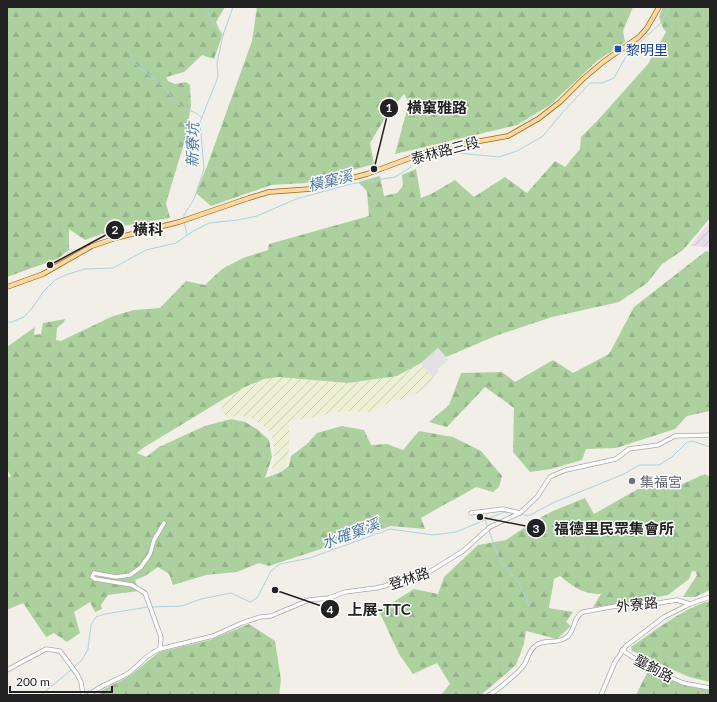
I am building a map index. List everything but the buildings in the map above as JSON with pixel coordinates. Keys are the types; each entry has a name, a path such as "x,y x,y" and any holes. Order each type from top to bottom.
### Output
{"main road":[{"name":"泰林路三段","path":"7,287 43,274 92,246 116,238 180,222 268,192 310,188 367,174 429,151 508,136 538,119 560,102 603,62 639,37 647,28 659,7"}],"street":[{"name":"登林路","path":"89,695 96,689 126,674 155,650 213,636 242,623 260,617 271,616 309,600 328,598 345,592 385,586 404,576 420,577 463,551 490,527 519,514 537,497 550,477 566,470 616,459 629,449 658,445 675,436 710,435"},
{"path":"472,513 504,509 519,514"},
{"path":"160,649 161,637 145,593 132,585 95,580 92,576 94,573 116,577 130,575 141,567 150,554 154,540 164,523"},
{"path":"690,604 710,597"},
{"name":"外寮路","path":"489,695 498,690 524,665 531,650 540,643 559,642 568,637 579,614 583,612 616,606 634,607 677,600 690,604"},
{"name":"外寮路","path":"600,695 622,650 645,630 664,617 690,604"},
{"path":"7,670 46,649 60,651 73,668 81,682 83,695"},
{"name":"壟鉤路","path":"622,650 647,667 684,684 710,688"}],"shaded area":[{"path":"710,221 710,247 690,246"},
{"path":"438,348 448,360 437,370 439,371 433,377 421,363"}],"green space":[{"path":"7,7 225,7 216,22 222,36 214,59 202,55 184,72 166,77 168,81 175,84 186,82 190,85 191,106 185,140 166,203 170,218 123,226 85,240 69,229 69,250 57,259 7,277"},
{"path":"257,7 633,7 623,31 625,42 597,61 550,105 517,125 395,154 409,102 404,94 388,113 370,143 374,164 306,183 271,185 211,206 196,193 252,41"},
{"path":"663,7 710,7 710,218 683,250 662,264 647,283 619,302 552,317 498,335 446,357 438,348 421,363 397,376 348,383 279,377 264,379 245,387 222,400 137,453 146,457 159,447 205,426 231,419 245,422 257,429 269,440 272,457 265,478 281,472 289,466 291,456 307,444 317,433 342,426 364,430 371,445 387,444 403,450 419,431 453,437 481,451 502,476 499,487 493,492 476,487 435,510 421,518 425,529 391,526 269,566 259,563 237,572 206,575 173,585 169,574 158,567 145,576 135,580 138,591 108,595 101,605 102,609 95,612 90,602 74,612 80,633 67,642 54,633 46,637 23,603 7,610 7,478 11,476 7,470 7,347 35,327 34,335 41,334 43,323 65,319 64,322 57,328 56,340 61,341 113,316 134,310 160,308 186,281 205,285 222,269 243,258 268,250 269,244 369,216 367,191 358,182 380,176 384,196 397,193 403,186 402,175 416,169 421,198 455,180 474,197 505,177 527,193 555,161 565,167 580,149 581,137 648,64 666,32 659,17"},
{"path":"706,251 710,252 710,411 687,416 675,429 616,448 586,449 582,460 551,469 530,472 513,452 514,408 485,387 447,427 429,422 449,405 461,373 502,372 515,382 553,360 573,373 609,354 634,307"},
{"path":"438,348 448,360 437,370 439,371 425,389 412,396 388,403 373,412 342,411 289,421 289,451 286,464 280,470 270,475 274,461 272,435 264,426 251,418 242,416 226,417 218,402 245,387 264,379 279,377 348,383 397,376"},
{"path":"705,474 710,477 710,590 695,597 683,597 697,575 695,571 692,571 689,579 668,595 633,602 593,607 601,594 583,591 560,576 554,579 549,608 573,612 566,622 571,626 557,639 526,631 524,644 516,665 481,695 441,695 450,684 437,663 413,674 399,654 379,611 414,589 438,594 444,577 478,545 506,540 534,521 553,511 585,498 594,514 638,489 676,487"},
{"path":"710,601 710,682 689,677 632,651 631,647 669,621 700,604"},
{"path":"249,624 275,641 281,680 279,695 101,695 99,692 131,675 159,652 210,640"},
{"path":"656,671 685,686 710,690 710,695 636,695 647,673"}],"waterway":[{"path":"204,7 223,35"},
{"name":"新寮坑","path":"184,218 184,215 194,199 204,169 200,122 218,77 217,63 223,35 233,7"},
{"name":"橫窠溪","path":"7,322 12,322 24,317 43,292 55,280 65,275 85,269 113,268 146,250 176,243 209,223 238,220 257,216 296,199 351,184 395,177 422,160 458,153 499,157 517,151 543,136 590,83 602,83 614,78 628,53 661,23 669,7"},
{"path":"131,53 134,63 164,87 174,100 184,108 201,117"},
{"name":"新寮坑","path":"184,221 187,235"},
{"path":"7,394 9,398"},
{"name":"水確窠溪","path":"521,514 528,516 555,502 624,474 639,465 659,465 672,457 686,443 692,441 710,447"},
{"name":"水確窠溪","path":"152,607 182,606 201,599 231,593 250,602 257,598 271,571 280,564 310,558 390,529 433,535 456,532 504,512 509,512"},
{"path":"485,520 500,561 519,583 529,606"},
{"name":"水確窠溪","path":"74,667 82,660 88,649 91,625 96,617 105,614 148,607"},
{"name":"水確窠溪","path":"41,695 71,670"}],"place":[{"name":"黎明里","path":"618,49"},
{"name":"橫窠雅路","path":"374,169"},
{"name":"橫科","path":"50,265"},
{"name":"集福宮","path":"632,481"},
{"name":"福德里民眾集會所","path":"480,517"},
{"name":"上展-TTC","path":"275,590"}]}
